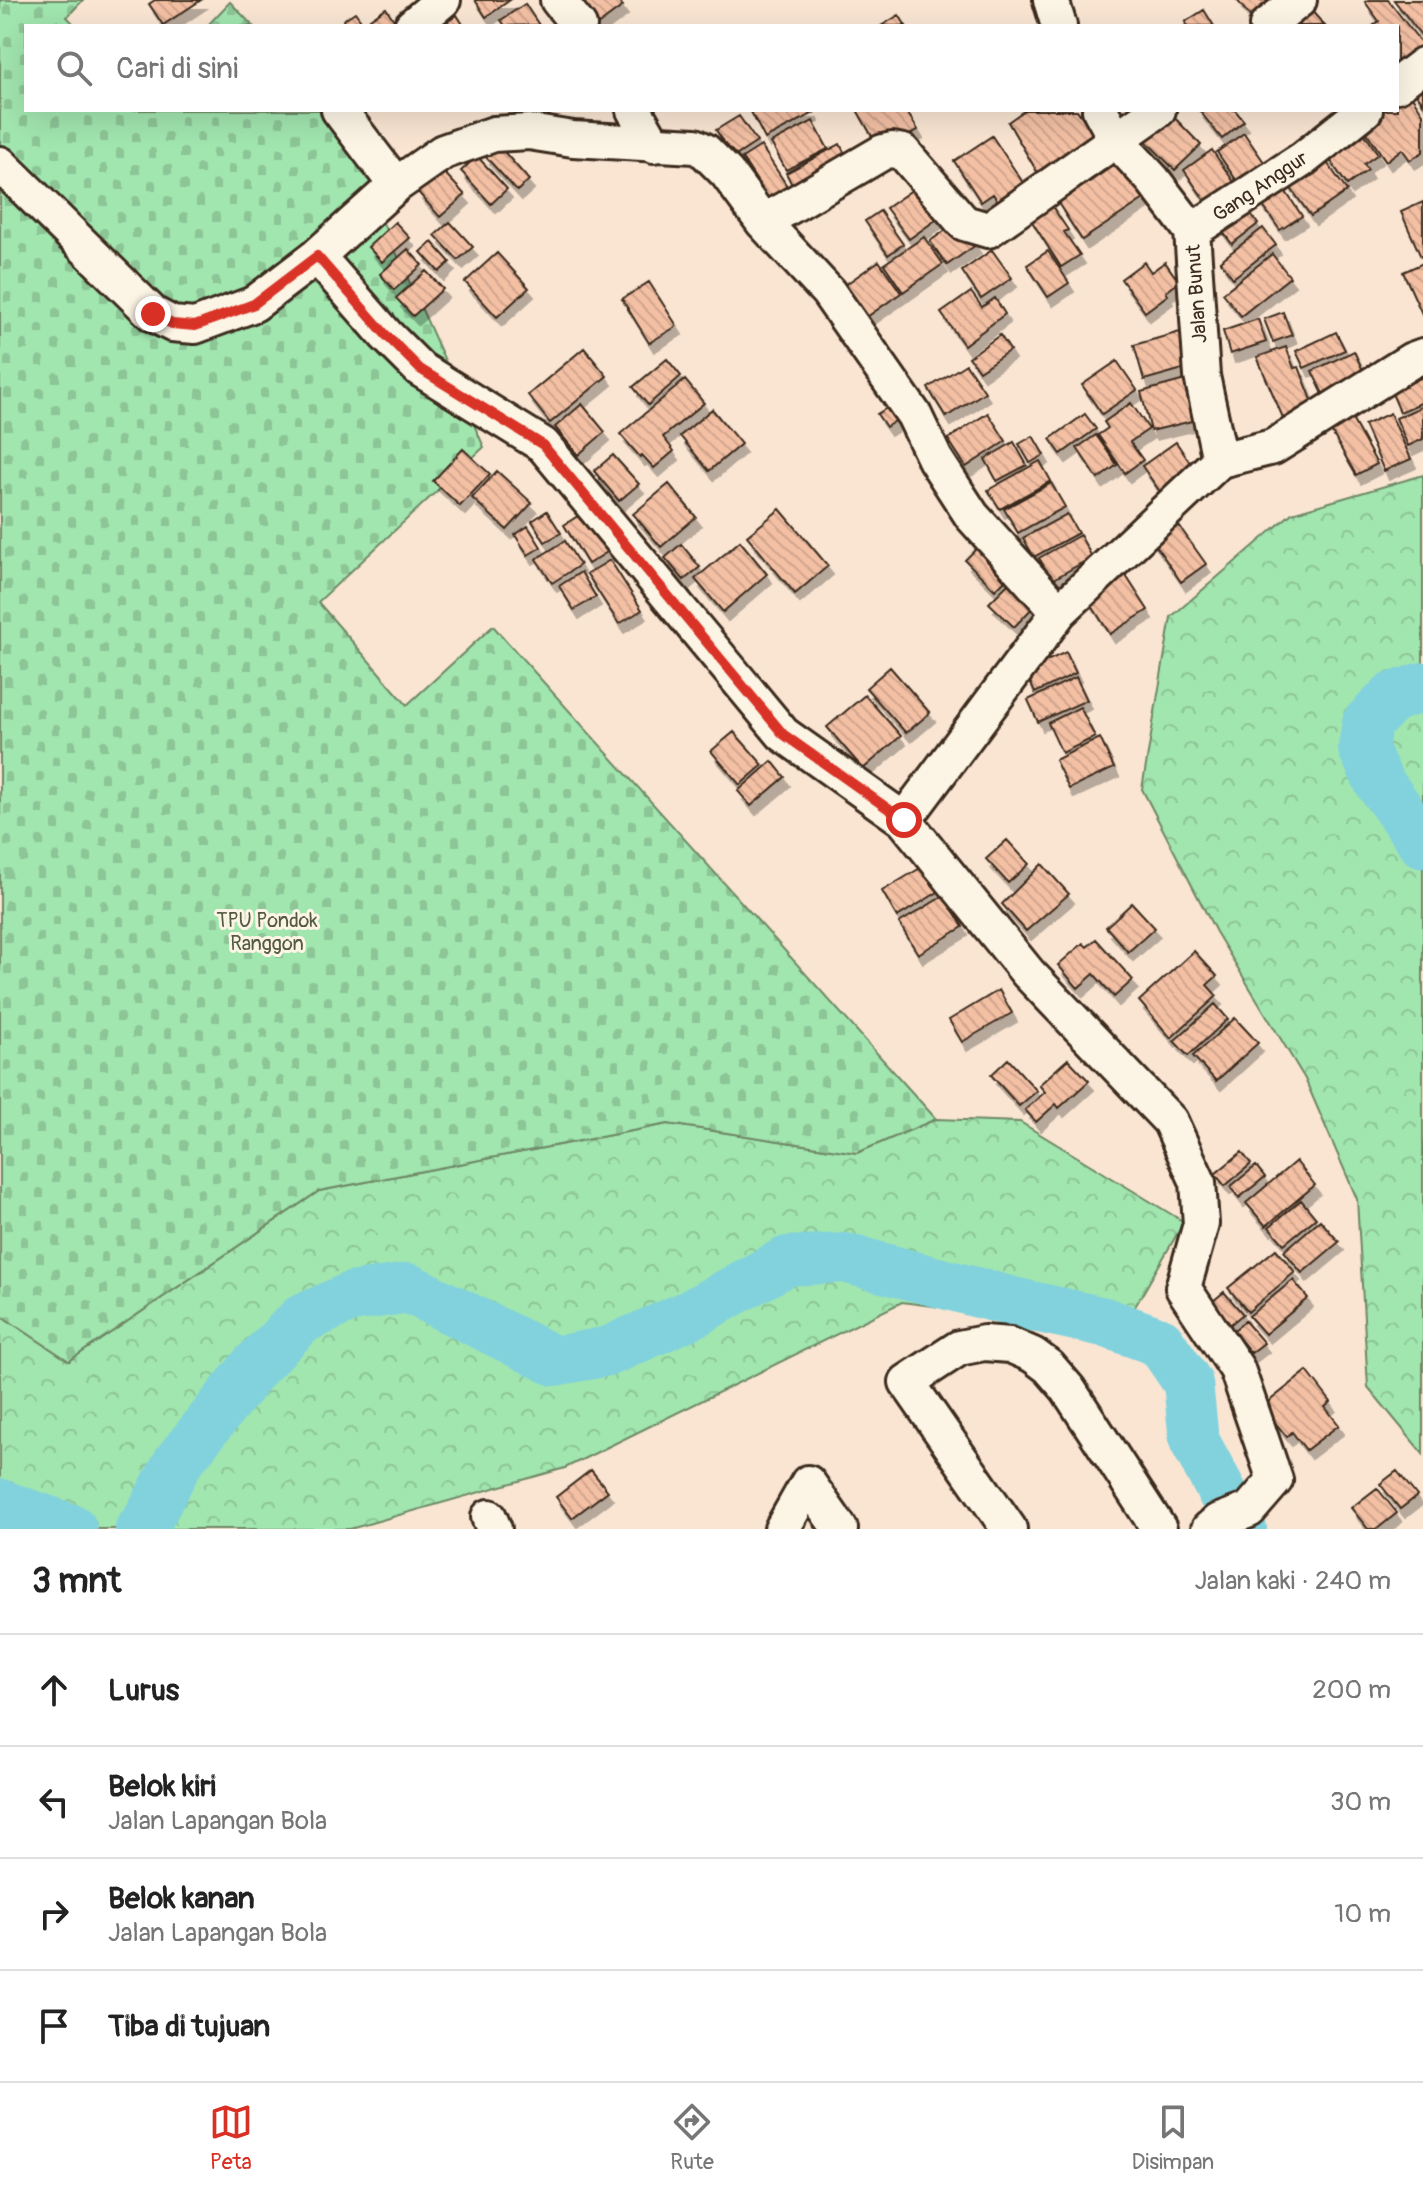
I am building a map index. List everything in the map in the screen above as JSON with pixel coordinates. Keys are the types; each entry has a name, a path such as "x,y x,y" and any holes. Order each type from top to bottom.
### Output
{"street":[{"path":"410,16 443,0"},
{"path":"558,0 577,24"},
{"path":"1051,0 1058,24"},
{"path":"1269,24 1299,0"},
{"path":"1399,83 1423,65"},
{"path":"341,112 396,185"},
{"path":"635,112 654,145"},
{"name":"Jalan Bunut","path":"1101,112 1117,141 1153,180 1192,231 1202,376 1220,460"},
{"path":"763,222 883,152 892,150 903,152 964,223 988,230 1155,112"},
{"name":"Gang Anggur","path":"1192,231 1303,159 1362,112"},
{"path":"0,164 153,314 172,324 195,326 254,304 317,256 396,185 443,152 494,134 529,132 573,139 695,146 705,151 727,173 763,222 828,292 914,415 935,459 972,516 1059,612"},
{"path":"317,256 420,369 543,445 783,734 904,820 1028,973 1170,1121 1198,1182 1201,1224 1183,1288 1237,1369 1275,1480 1249,1510 1213,1525"},
{"path":"904,820 1059,612 1220,460 1273,447 1423,356"},
{"path":"1009,1529 907,1382 959,1348 984,1343 1010,1345 1033,1355 1049,1367 1068,1389 1159,1529"},
{"path":"782,1529 808,1483 840,1529"}],"green space":[{"name":"TPU Pondok Ranggon","path":"0,0 83,0 67,17 74,24 24,24 24,112 336,112 373,150 372,199 484,447 318,602 407,705 493,626 936,1119 857,1153 668,1124 319,1191 69,1361 0,1315"},
{"path":"230,2 251,24 209,24"},
{"path":"1423,475 1423,1454 1368,1387 1357,1199 1305,1079 1216,932 1142,789 1171,617 1292,513"},
{"path":"936,1119 1020,1122 1184,1222 1121,1331 902,1302 565,1468 350,1529 22,1529 0,1524 0,1315 69,1361 319,1191 668,1124 857,1153"}],"building":[{"path":"155,0 201,0 165,24 149,4"},
{"path":"475,0 510,0 486,17"},
{"path":"574,0 618,0 623,6 599,24 594,24"},
{"path":"1237,0 1288,0 1258,24"},
{"path":"1388,0 1423,45 1423,52 1399,70 1399,24 1375,24 1379,21 1365,2"},
{"path":"1394,0 1423,0 1421,35"},
{"path":"525,4 538,24 504,24 501,20"},
{"path":"386,8 397,24 374,24 370,19"},
{"path":"1310,9 1323,24 1293,24"},
{"path":"1204,10 1213,24 1186,24"},
{"path":"355,12 364,24 345,24 343,20"},
{"path":"457,15 463,24 444,24"},
{"path":"899,15 905,24 884,24"},
{"path":"1423,73 1423,103 1409,83"},
{"path":"1406,88 1423,113 1423,152 1410,160 1402,149 1386,161 1359,121 1372,112 1399,112 1399,93"},
{"path":"533,112 552,112 541,122"},
{"path":"751,112 814,112 814,113 765,139"},
{"path":"858,112 907,112 918,130 881,152"},
{"path":"1022,112 1078,112 1100,142 1042,180 1008,122"},
{"path":"1169,112 1201,145 1175,170 1143,138"},
{"path":"1201,112 1237,112 1244,121 1222,139"},
{"path":"739,116 757,142 734,157 716,130"},
{"path":"813,121 828,149 786,170 771,143"},
{"path":"1356,121 1378,154 1364,164 1368,170 1347,185 1324,151"},
{"path":"1244,133 1266,165 1239,184 1217,152"},
{"path":"992,136 1028,190 1002,207 993,194 981,202 954,161"},
{"path":"840,144 852,168 798,197 786,173"},
{"path":"498,145 529,180 517,191 485,156"},
{"path":"761,146 789,189 770,201 742,158"},
{"path":"1212,150 1240,191 1212,211 1184,170"},
{"path":"477,156 507,189 491,204 461,171"},
{"path":"1323,157 1347,191 1311,216 1287,183"},
{"path":"1122,160 1147,197 1082,240 1058,203"},
{"path":"441,169 465,195 440,217 417,191"},
{"path":"925,181 947,212 909,239 886,208"},
{"path":"1280,183 1302,216 1280,230 1258,199"},
{"path":"1423,202 1423,256 1421,257 1401,212"},
{"path":"1243,204 1258,224 1232,244 1217,224"},
{"path":"1052,206 1068,230 1064,232 1080,255 1061,267 1031,220"},
{"path":"880,211 903,244 888,255 865,221"},
{"path":"959,221 976,245 947,265 930,241"},
{"path":"395,222 410,238 382,262 368,247"},
{"path":"450,222 473,247 458,260 435,235"},
{"path":"1263,228 1276,245 1233,278 1220,261"},
{"path":"924,237 943,264 903,292 884,264"},
{"path":"432,242 450,262 439,272 421,252"},
{"path":"408,249 422,265 394,290 380,274"},
{"path":"992,250 1012,278 981,299 962,271"},
{"path":"1048,251 1069,283 1048,297 1027,265"},
{"path":"497,253 529,288 497,317 465,282"},
{"path":"1272,254 1290,277 1241,316 1223,293"},
{"path":"879,261 901,293 854,326 832,294"},
{"path":"1144,262 1151,272 1165,262 1179,282 1166,292 1168,295 1145,312 1121,279"},
{"path":"1423,263 1423,316 1403,272"},
{"path":"426,271 443,289 413,316 396,298"},
{"path":"649,282 677,326 649,343 622,299"},
{"path":"971,292 982,307 995,298 1005,314 964,345 941,313"},
{"path":"1283,312 1292,335 1273,342 1264,319"},
{"path":"1258,319 1266,342 1230,354 1223,331"},
{"path":"1180,332 1190,367 1144,380 1134,345"},
{"path":"1336,332 1345,350 1304,368 1296,351"},
{"path":"1000,335 1010,350 979,371 969,357"},
{"path":"1286,347 1294,368 1299,367 1317,413 1286,425 1257,357"},
{"path":"584,348 607,376 550,423 528,395"},
{"path":"1354,351 1365,375 1323,394 1312,371"},
{"path":"667,359 681,376 648,405 633,387"},
{"path":"1117,361 1137,390 1102,414 1082,385"},
{"path":"966,364 985,392 946,417 928,388"},
{"path":"1423,377 1423,402 1400,412 1391,391"},
{"path":"1189,379 1200,419 1151,431 1141,392"},
{"path":"685,380 704,403 663,437 674,451 654,468 620,434"},
{"path":"895,403 903,416 886,427 877,414"},
{"path":"1131,403 1149,429 1130,442 1143,460 1125,473 1098,435 1108,428 1104,422"},
{"path":"582,404 605,432 578,455 555,427"},
{"path":"1423,406 1423,439 1408,446 1396,418"},
{"path":"712,409 741,444 709,471 680,436"},
{"path":"988,413 1006,441 966,467 948,439"},
{"path":"1390,413 1411,459 1384,471 1364,425"},
{"path":"1085,414 1096,429 1061,454 1050,439"},
{"path":"1352,419 1377,464 1356,475 1331,431"},
{"path":"1096,435 1117,465 1098,479 1077,448"},
{"path":"1033,436 1044,455 1030,463 1019,444"},
{"path":"1014,442 1027,465 997,481 985,459"},
{"path":"1176,442 1197,473 1163,496 1142,466"},
{"path":"463,449 490,474 460,506 433,481"},
{"path":"613,455 639,484 619,501 594,471"},
{"path":"1040,461 1051,481 1000,509 988,490"},
{"path":"497,471 532,503 507,530 472,498"},
{"path":"1051,483 1065,507 1018,533 1004,509"},
{"path":"669,484 696,517 661,547 633,514"},
{"path":"780,509 828,566 795,594 747,536"},
{"path":"587,510 612,549 588,564 564,525"},
{"path":"547,511 561,533 545,542 532,521"},
{"path":"1067,514 1078,533 1034,557 1023,538"},
{"path":"1177,523 1206,564 1181,582 1152,540"},
{"path":"528,526 541,547 528,555 515,535"},
{"path":"1080,535 1092,557 1052,580 1039,558"},
{"path":"565,541 580,565 552,583 536,559"},
{"path":"740,541 767,574 723,612 695,579"},
{"path":"984,541 1014,571 995,590 965,560"},
{"path":"681,544 700,567 684,580 665,558"},
{"path":"610,560 642,610 619,624 587,574"},
{"path":"1121,568 1148,610 1110,634 1083,592"},
{"path":"581,572 596,597 574,610 559,586"},
{"path":"1016,576 1040,600 1014,627 989,603"},
{"path":"1066,652 1076,673 1035,693 1025,671"},
{"path":"890,667 930,713 906,733 866,688"},
{"path":"1076,677 1087,700 1038,722 1028,700"},
{"path":"865,695 901,736 863,769 827,727"},
{"path":"1080,707 1095,737 1062,753 1048,723"},
{"path":"734,732 763,765 740,785 711,751"},
{"path":"1100,738 1114,768 1069,789 1055,760"},
{"path":"772,761 785,777 751,806 738,791"},
{"path":"1007,840 1029,864 1008,883 986,859"},
{"path":"927,864 943,889 897,917 882,891"},
{"path":"1042,864 1069,894 1026,931 1002,904"},
{"path":"945,895 963,927 918,954 899,923"},
{"path":"1132,903 1155,928 1128,952 1106,927"},
{"path":"1096,939 1133,980 1114,997 1094,974 1078,988 1058,965 1083,943 1087,947"},
{"path":"1194,951 1217,976 1207,985 1217,996 1171,1038 1139,1001"},
{"path":"999,990 1012,1013 962,1042 949,1020"},
{"path":"1215,1004 1228,1019 1188,1056 1174,1041"},
{"path":"1235,1018 1258,1043 1216,1081 1193,1056"},
{"path":"1008,1059 1037,1091 1019,1106 991,1075"},
{"path":"1068,1059 1089,1081 1059,1108 1056,1104 1036,1122 1025,1110 1045,1092 1039,1085"},
{"path":"1242,1152 1251,1164 1225,1186 1215,1174"},
{"path":"1296,1161 1315,1185 1266,1226 1246,1203"},
{"path":"1256,1166 1265,1177 1239,1198 1230,1187"},
{"path":"1301,1200 1316,1218 1284,1244 1269,1227"},
{"path":"1320,1220 1339,1242 1302,1273 1284,1251"},
{"path":"1276,1249 1295,1272 1248,1312 1228,1288"},
{"path":"1293,1280 1308,1298 1265,1334 1249,1316"},
{"path":"1224,1292 1243,1314 1226,1328 1207,1306"},
{"path":"1245,1321 1264,1343 1251,1353 1233,1331"},
{"path":"1307,1371 1331,1402 1325,1407 1339,1425 1306,1450 1292,1432 1287,1437 1262,1407"},
{"path":"591,1470 608,1491 572,1518 556,1497"},
{"path":"1397,1471 1417,1496 1400,1509 1380,1484"},
{"path":"1377,1488 1397,1513 1377,1529 1368,1529 1351,1508"}],"waterway":[{"path":"1423,687 1393,697 1367,723 1363,748 1379,782 1423,843"},
{"path":"140,1529 178,1462 256,1365 302,1319 351,1297 408,1288 555,1361 609,1351 691,1314 787,1261 845,1258 1021,1304 1104,1322 1160,1342 1188,1383 1194,1440 1242,1529"},
{"path":"0,1504 72,1529"}],"route":[{"path":"153,314 172,324 195,326 254,304 317,256 420,369 543,445 783,734 904,820"}]}
